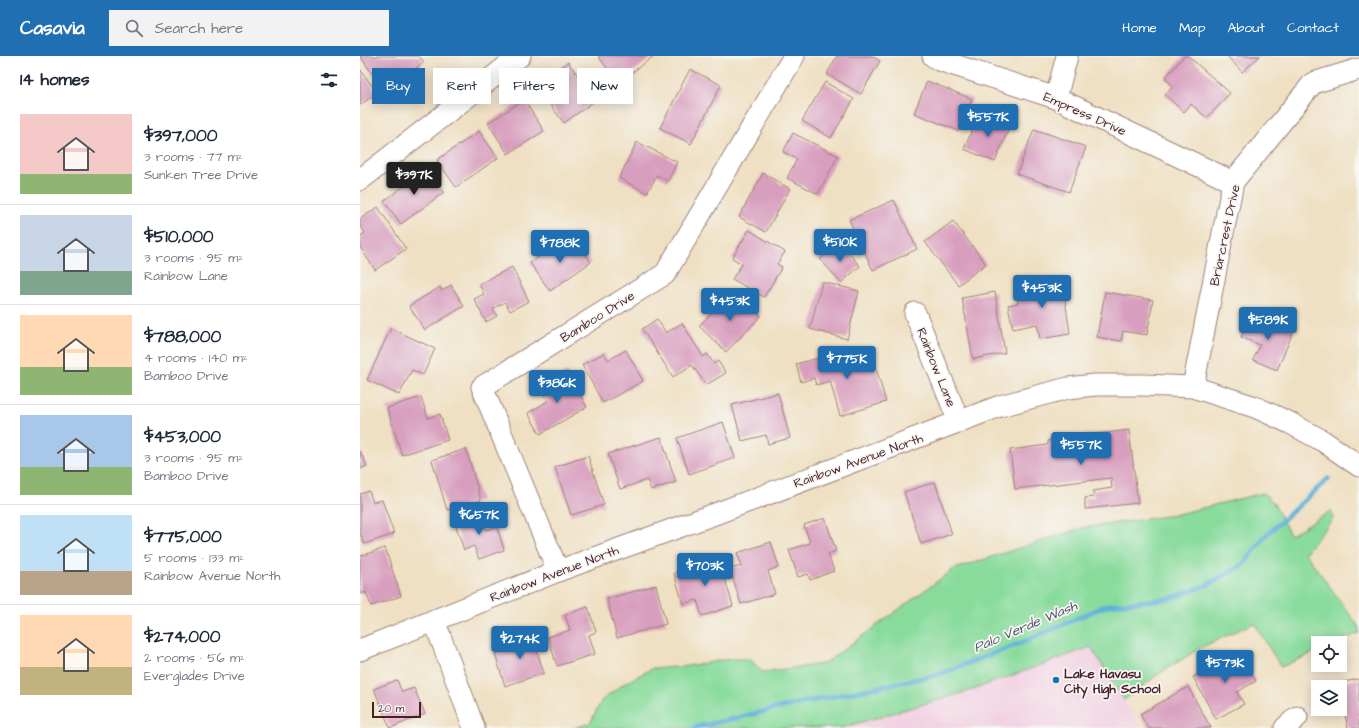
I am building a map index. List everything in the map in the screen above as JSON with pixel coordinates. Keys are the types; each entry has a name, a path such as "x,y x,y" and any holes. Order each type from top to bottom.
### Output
{"street":[{"path":"360,180 520,56"},
{"name":"Bamboo Drive","path":"558,571 482,387 665,274 794,56"},
{"name":"Empress Drive","path":"933,56 939,60 1056,98 1233,182"},
{"path":"1056,98 1067,56"},
{"name":"Briarcrest Drive","path":"1193,387 1233,182 1313,83 1359,69"},
{"name":"Rainbow Lane","path":"915,313 958,422"},
{"name":"Rainbow Avenue North","path":"360,650 558,571 716,514 1000,406 1068,388 1095,385 1193,387 1255,407 1290,422 1323,441 1359,466"},
{"path":"434,620 474,728"}],"shaded area":[{"name":"Lake Havasu City High School","path":"1091,647 1141,728 842,728 974,690"}],"green space":[{"path":"1263,493 1273,502 1290,535 1331,511 1333,519 1305,553 1359,627 1359,633 1347,638 1347,636 1311,636 1311,654 1281,667 1254,623 1202,647 1160,673 1124,700 1091,647 972,690 841,728 574,728 590,723 602,700 625,683 653,668 681,667 730,659 750,659 762,672 824,664 954,569 1082,528 1174,515"}],"building":[{"path":"360,56 419,56 424,62 416,68 372,68 372,73"},
{"path":"598,56 654,56 633,72 633,68 607,68"},
{"path":"837,56 872,56 880,61 861,94 827,74"},
{"path":"1184,56 1188,56 1230,93 1207,118 1191,104 1184,112 1165,95 1173,86 1165,78"},
{"path":"1227,56 1260,56 1242,72"},
{"path":"568,62 577,74 577,104 590,104 564,123 550,104 569,104 569,68 560,68"},
{"path":"360,69 372,86 372,97 360,105"},
{"path":"690,69 721,85 691,144 660,128"},
{"path":"927,81 972,99 959,131 914,113"},
{"path":"825,82 854,99 831,138 802,121"},
{"path":"518,104 527,104 544,131 508,154 488,123"},
{"path":"998,115 1012,121 995,162 964,149 977,119 994,126"},
{"path":"1034,129 1086,147 1069,192 1017,174"},
{"path":"479,131 498,158 456,187 437,160"},
{"path":"793,133 838,156 818,194 787,178 797,159 783,152"},
{"path":"637,142 677,162 668,181 657,175 647,193 619,178"},
{"path":"427,169 444,192 401,224 384,201"},
{"path":"763,173 790,189 766,232 739,217"},
{"path":"894,200 917,249 873,270 849,220"},
{"path":"378,207 406,249 375,270 360,247 360,236 365,233 360,225 360,219"},
{"path":"953,221 986,264 958,285 925,242"},
{"path":"749,230 785,252 777,264 782,267 764,297 732,279 742,264 732,258"},
{"path":"560,241 567,250 577,242 591,262 550,291 530,263"},
{"path":"840,243 860,266 841,283 820,259"},
{"path":"512,267 529,301 510,311 505,302 493,309 497,316 486,322 474,299 484,294 479,284"},
{"path":"1062,278 1070,334 1040,339 1037,324 1013,329 1008,305 1018,303 1017,294 1031,291 1029,284"},
{"path":"822,282 859,291 847,339 810,329"},
{"path":"451,285 464,306 425,330 409,306 440,287 442,291"},
{"path":"995,292 1005,353 973,359 962,298"},
{"path":"1105,292 1153,300 1147,335 1123,331 1121,341 1097,337"},
{"path":"728,296 737,305 743,299 761,316 726,352 699,326"},
{"path":"1250,316 1278,328 1280,324 1294,330 1277,370 1253,360 1260,345 1241,337"},
{"path":"657,319 666,333 682,323 703,357 707,354 714,364 718,361 726,373 706,385 692,365 673,377 642,329"},
{"path":"391,328 435,349 423,375 412,370 399,395 367,380"},
{"path":"870,348 886,402 840,416 830,381 816,385 814,378 801,382 796,364 822,357 824,361"},
{"path":"626,350 643,381 603,403 582,365 604,353 608,360"},
{"path":"567,372 587,407 540,434 528,413 548,401 540,388"},
{"path":"778,393 790,438 768,444 766,435 742,441 732,405"},
{"path":"421,397 428,418 440,414 448,440 402,455 387,408"},
{"path":"723,422 735,458 689,474 677,438"},
{"path":"1129,430 1138,503 1085,509 1085,498 1094,497 1093,491 1112,488 1111,478 1015,489 1010,450 1047,445 1049,440"},
{"path":"661,437 676,482 651,490 647,480 620,489 608,454"},
{"path":"466,449 481,500 447,510 432,460"},
{"path":"360,451 367,466 360,469"},
{"path":"588,456 604,505 571,515 555,467"},
{"path":"935,482 952,534 921,544 904,492"},
{"path":"369,491 373,502 382,500 394,534 364,544 360,533 360,494"},
{"path":"479,512 486,530 497,527 504,550 479,559 474,546 464,550 454,520"},
{"path":"825,518 836,551 828,554 834,571 810,580 808,574 798,577 789,550 810,543 804,525"},
{"path":"771,542 779,567 768,571 775,594 741,604 730,569 742,566 737,553"},
{"path":"385,548 401,596 371,606 366,592 360,594 360,556"},
{"path":"719,559 733,606 702,616 697,600 683,604 674,573"},
{"path":"656,585 666,624 617,638 607,599"},
{"path":"588,607 596,632 589,635 595,654 557,666 548,637 570,630 565,615"},
{"path":"530,630 544,673 505,686 495,654 511,648 508,638"},
{"path":"1240,652 1256,681 1237,692 1244,704 1216,719 1193,677"},
{"path":"1359,679 1359,728 1348,728 1345,716 1347,716 1347,681"},
{"path":"397,680 402,692 414,688 425,714 390,728 374,689"},
{"path":"1188,687 1211,728 1148,728 1140,714"}],"waterway":[{"name":"Palo Verde Wash","path":"694,728 791,705 937,675 1026,641 1107,605 1168,599 1207,585 1243,565 1266,535 1328,479"}],"place":[{"name":"Lake Havasu City High School","path":"1056,680"}]}
